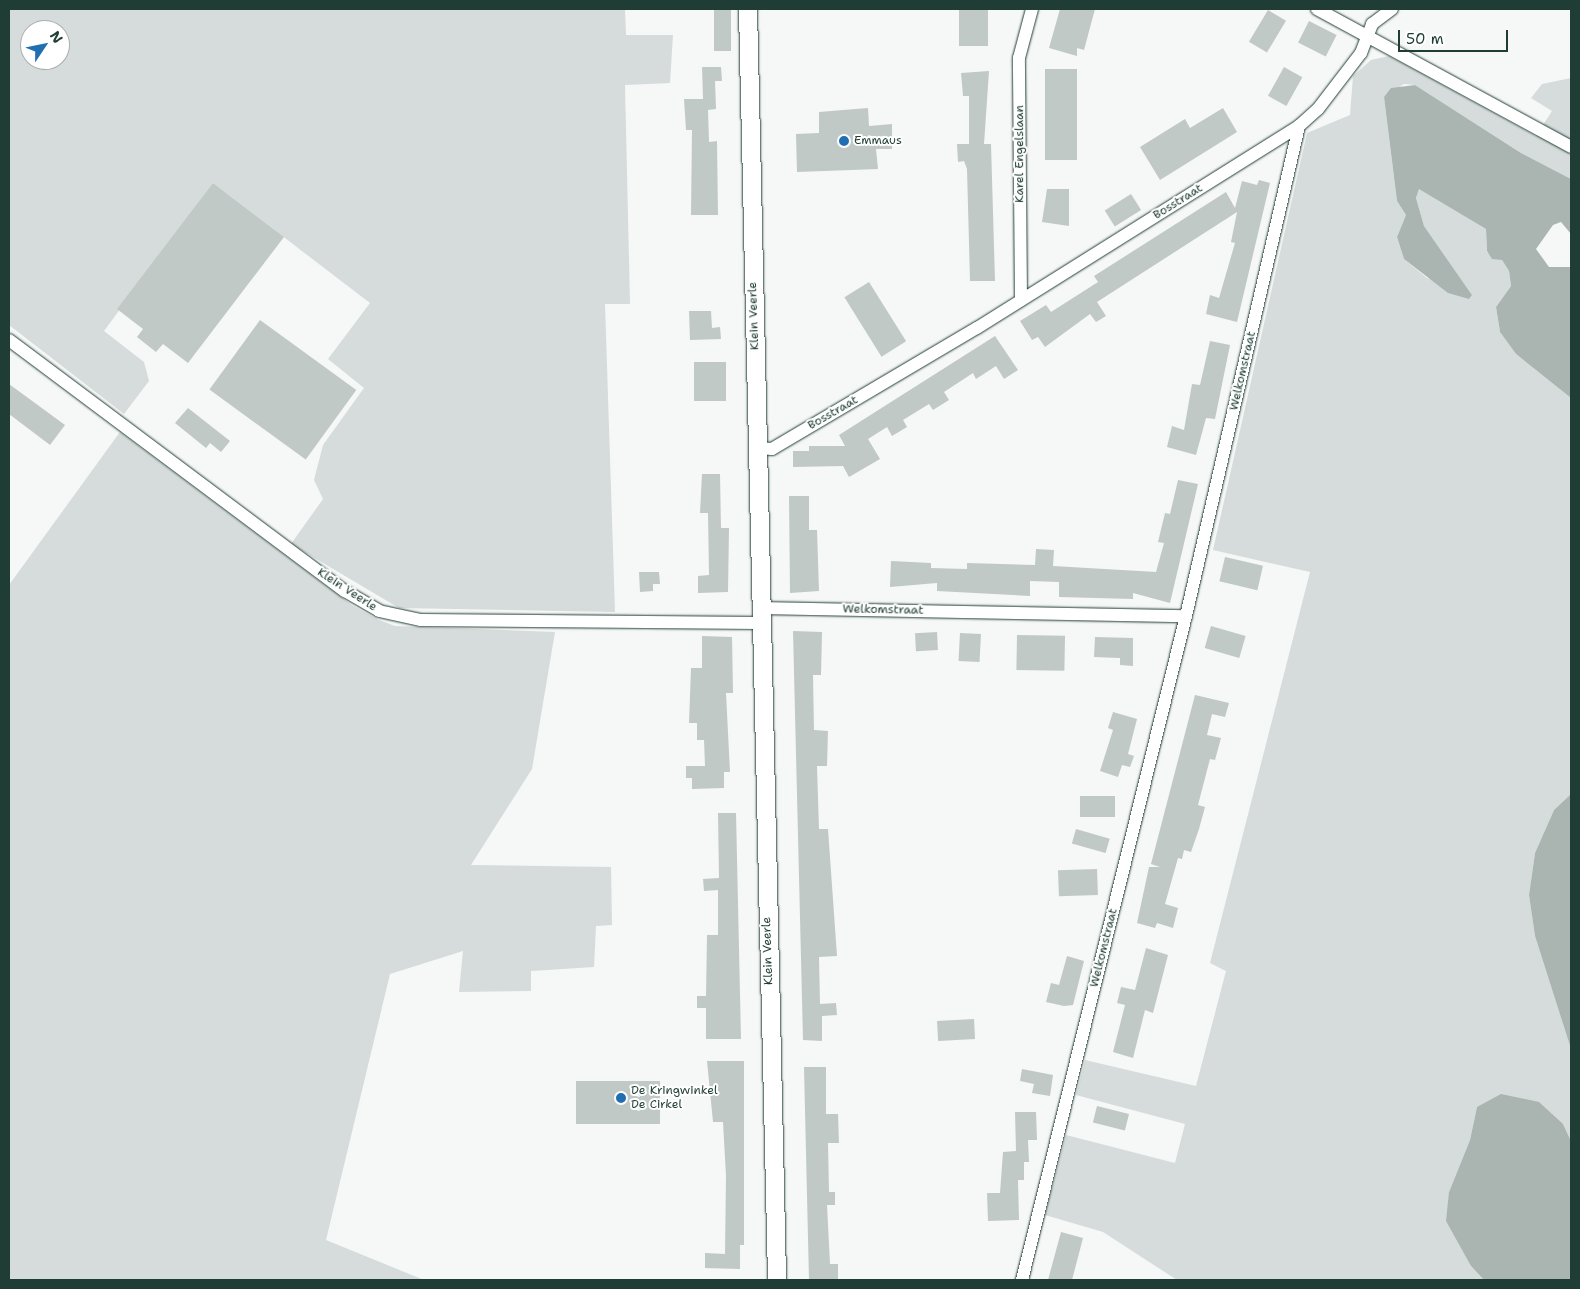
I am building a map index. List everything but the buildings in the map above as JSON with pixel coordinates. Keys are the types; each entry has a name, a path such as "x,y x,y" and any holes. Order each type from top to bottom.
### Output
{"main road":[{"name":"Klein Veerle","path":"748,9 758,448 759,615 777,1280"}],"street":[{"name":"Karel Engelslaan","path":"1021,300 1019,58 1032,9"},
{"path":"1316,9 1571,147"},
{"name":"Bosstraat","path":"758,448 772,449 1021,300 1299,126 1318,109 1356,60 1372,24 1392,9"},
{"name":"Welkomstraat","path":"1022,1280 1186,616 1299,126"},
{"name":"Klein Veerle","path":"9,340 337,586 379,611 421,620 759,615"},
{"name":"Welkomstraat","path":"759,615 1186,616"}],"shaded area":[{"path":"9,9 625,9 626,35 673,35 670,83 625,85 630,304 605,304 615,612 399,608 291,544 323,499 314,480 323,445 364,388 328,359 370,303 213,183 104,331 144,362 149,381 124,414 9,325"},
{"path":"1389,56 1536,136 1552,111 1531,98 1542,84 1571,78 1571,179 1521,153 1415,85 1404,84 1384,97 1397,201 1406,215 1397,237 1404,259 1427,278 1472,295 1424,226 1416,198 1419,188 1486,229 1487,252 1502,260 1509,271 1511,286 1496,307 1500,332 1516,354 1571,398 1571,794 1554,810 1535,853 1529,895 1535,936 1571,1049 1571,1141 1563,1124 1477,1107 1470,1140 1449,1192 1471,1266 1484,1280 1177,1280 1103,1232 1045,1215 1066,1135 1175,1163 1185,1124 1076,1095 1085,1060 1196,1086 1226,971 1210,963 1310,572 1213,550 1307,133 1350,115 1353,76 1371,60"},
{"path":"1415,85 1521,153 1571,179 1571,234 1561,222 1553,225 1536,249 1549,267 1571,267 1571,398 1516,354 1500,332 1496,307 1511,286 1509,271 1502,260 1492,259 1487,251 1486,229 1419,189 1416,198 1424,226 1472,295 1469,299 1448,293 1404,259 1397,237 1406,215 1397,201 1384,97 1391,88"},
{"path":"120,432 353,606 379,620 395,626 555,632 532,769 471,865 611,867 612,925 596,926 594,967 531,971 531,991 459,992 463,951 390,974 326,1240 424,1280 9,1280 9,585"},
{"path":"1571,794 1571,1049 1535,936 1529,895 1535,853 1554,810"},
{"path":"1501,1094 1539,1102 1563,1124 1571,1141 1571,1280 1484,1280 1471,1266 1446,1221 1449,1192 1470,1140 1477,1107"}],"place":[{"name":"Emmaus","path":"844,141"},
{"name":"De Kringwinkel De Cirkel","path":"621,1098"}]}
